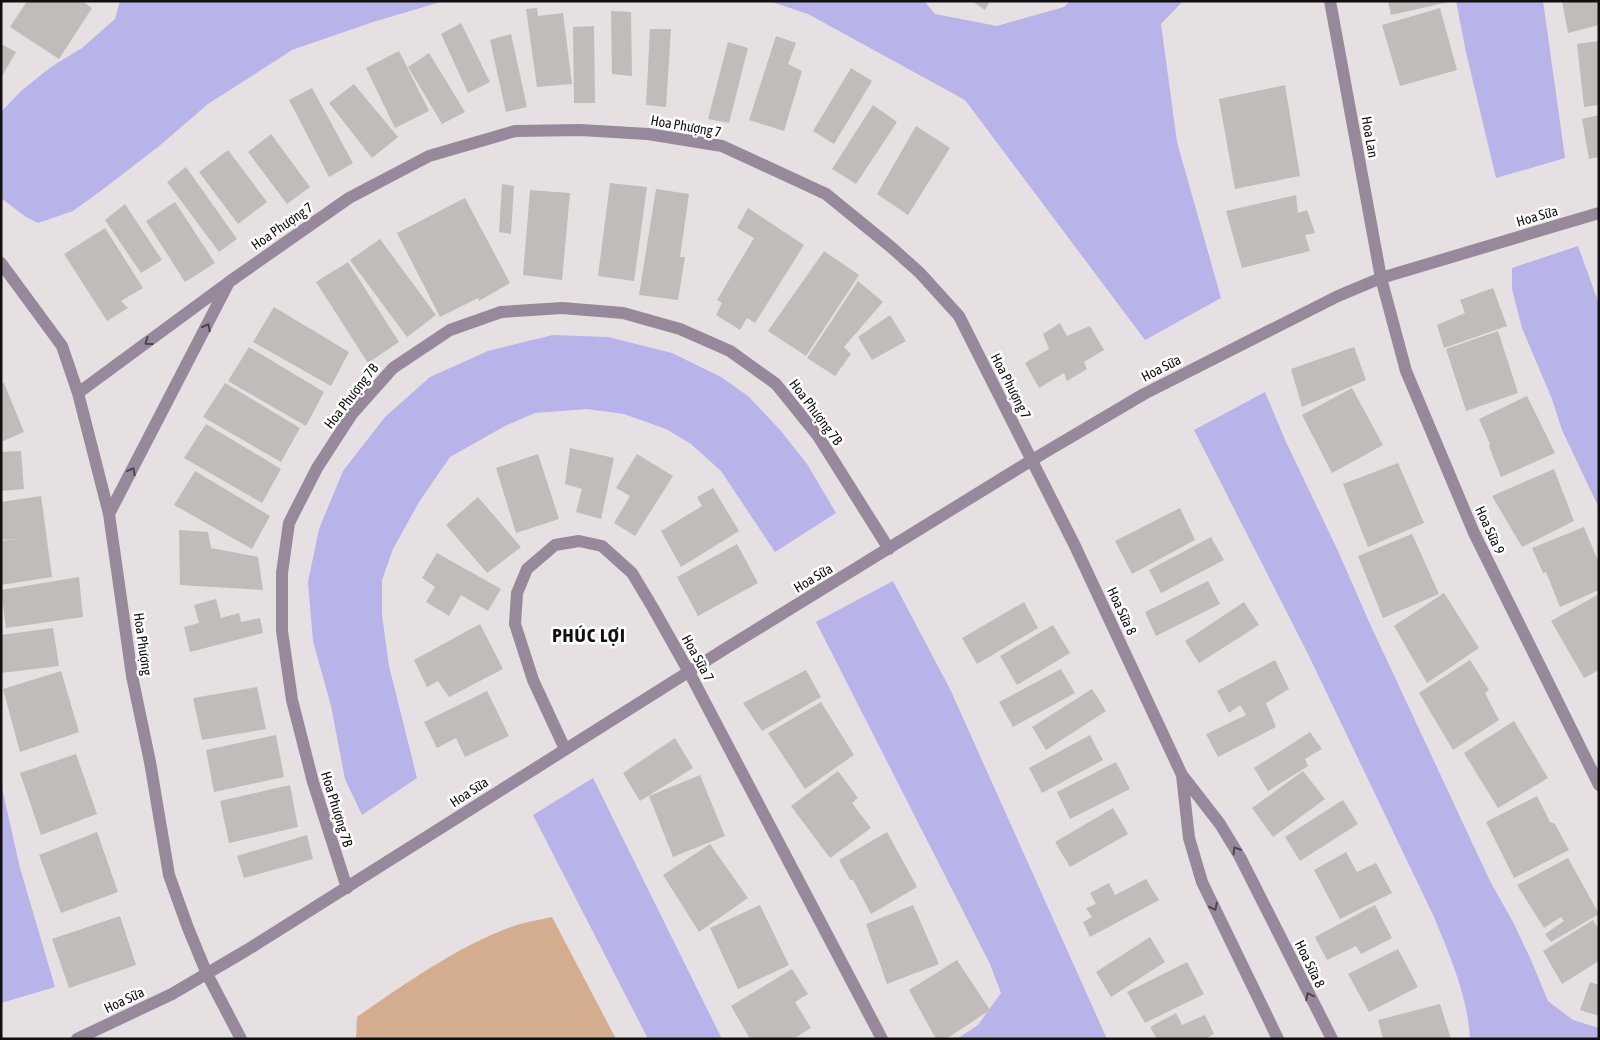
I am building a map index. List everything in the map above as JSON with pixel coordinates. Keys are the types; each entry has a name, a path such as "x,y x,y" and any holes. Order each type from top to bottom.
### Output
{"street":[{"name":"Hoa Lan","path":"1330,1 1381,278"},
{"name":"Hoa Phượng 7","path":"78,393 349,198 429,156 515,131 580,130 648,134 722,146 826,194 891,247 920,273 959,316 1032,460"},
{"name":"Hoa Sữa","path":"77,1039 172,994 207,974 347,888 565,748 1032,460 1144,394 1338,296 1381,278 1599,213"},
{"name":"Hoa Phượng","path":"1,263 62,346 78,393 109,514 132,676 150,762 169,875 207,974 241,1039"},
{"name":"Hoa Sữa 9","path":"1381,278 1406,371 1474,533 1599,785"},
{"name":"Hoa Phượng 7","path":"109,514 230,282"},
{"name":"Hoa Phượng 7B","path":"347,888 313,782 292,700 282,631 282,573 289,523 317,468 352,414 393,368 450,330 501,312 562,308 623,313 680,329 730,351 776,384 818,436 890,549"},
{"name":"Hoa Sữa 8","path":"1032,460 1075,546 1182,776 1220,824 1240,857 1332,1039"},
{"name":"Hoa Sữa 7","path":"565,748 533,680 514,624 516,593 528,569 555,545 579,541 602,546 632,573 689,672 882,1039"},
{"name":"Hoa Sữa 8","path":"1182,776 1189,838 1202,882 1278,1039"}],"shaded area":[{"path":"120,1 444,1 373,22 292,50 208,104 158,147 73,211 38,223 26,217 1,198 1,112 21,91 51,67 82,48 115,19"},
{"path":"769,1 924,1 935,14 997,26 1064,7 1070,1 1183,1 1161,24 1177,142 1221,298 1145,340 965,100 808,14"},
{"path":"1456,1 1543,1 1565,158 1496,178"},
{"path":"1578,246 1599,304 1599,508 1562,430 1552,399 1522,328 1512,289 1512,268"},
{"path":"553,335 608,337 672,353 721,377 748,396 781,431 807,464 836,513 775,552 721,471 691,444 666,429 624,414 587,409 535,413 505,426 450,457 419,502 393,549 382,580 382,615 389,666 417,778 362,815 345,779 331,706 313,641 308,582 319,529 343,471 385,417 430,377 488,351"},
{"path":"1265,392 1370,624 1490,881 1513,922 1531,960 1548,1001 1573,1020 1599,1028 1599,1039 1470,1039 1469,1023 1462,992 1434,917 1308,654 1194,430"},
{"path":"893,581 950,689 1107,1039 957,1039 978,1025 1001,993 990,964 816,622"},
{"path":"593,778 722,1039 648,1039 533,815"},
{"path":"1,784 20,868 55,987 1,1003"},
{"path":"552,917 616,1039 356,1039 357,1017 432,967 491,935 526,922"}],"building":[{"path":"27,1 82,1 92,8 59,59 10,27"},
{"path":"972,1 990,1 985,10"},
{"path":"1388,1 1449,1 1449,2 1391,15"},
{"path":"1562,1 1599,1 1599,25 1568,33"},
{"path":"537,8 538,16 563,13 572,84 537,87 526,9"},
{"path":"1440,8 1457,70 1400,86 1382,25"},
{"path":"611,11 631,12 632,76 612,74"},
{"path":"461,23 490,82 468,93 441,34"},
{"path":"594,26 595,103 574,103 573,27"},
{"path":"650,29 671,29 666,107 646,105"},
{"path":"511,34 527,107 506,112 490,40"},
{"path":"776,36 796,43 788,64 802,71 784,131 749,120"},
{"path":"1599,41 1599,105 1584,107 1577,44"},
{"path":"728,42 748,48 729,123 708,119"},
{"path":"1,44 16,52 1,78"},
{"path":"399,51 429,111 395,128 366,68"},
{"path":"429,53 465,112 442,124 408,67"},
{"path":"851,68 872,81 834,144 813,131"},
{"path":"354,84 398,137 372,158 329,103"},
{"path":"1285,85 1300,176 1235,189 1219,99"},
{"path":"312,88 353,163 329,177 289,100"},
{"path":"873,105 897,122 856,184 832,169"},
{"path":"1599,115 1599,157 1589,159 1582,119"},
{"path":"916,126 950,148 908,215 877,194"},
{"path":"271,134 310,187 287,204 248,152"},
{"path":"228,150 267,202 238,224 199,172"},
{"path":"186,167 237,239 219,252 167,182"},
{"path":"610,183 647,187 634,281 598,276"},
{"path":"502,184 514,186 511,234 499,232"},
{"path":"656,189 689,194 680,257 685,257 678,300 639,295"},
{"path":"530,190 570,193 562,280 523,275"},
{"path":"1296,195 1298,213 1307,210 1315,233 1305,235 1310,251 1242,268 1226,211"},
{"path":"465,198 510,283 479,301 478,298 440,317 397,233"},
{"path":"175,202 215,263 185,282 146,221"},
{"path":"125,204 162,260 141,273 105,220"},
{"path":"748,208 804,245 755,323 747,318 740,330 716,315 722,303 717,300 754,238 737,228"},
{"path":"105,228 143,288 121,301 128,308 107,321 64,254"},
{"path":"380,239 436,315 407,337 350,260"},
{"path":"824,251 859,275 806,356 768,331"},
{"path":"348,262 399,342 368,363 316,282"},
{"path":"858,281 883,302 844,347 851,354 835,376 807,358"},
{"path":"1493,288 1507,326 1444,348 1437,325 1465,313 1460,300"},
{"path":"274,307 349,352 331,386 253,342"},
{"path":"890,315 906,341 872,360 858,337"},
{"path":"1060,323 1067,336 1090,326 1104,350 1084,362 1087,369 1067,381 1064,373 1039,388 1025,363 1049,349 1043,334"},
{"path":"1498,331 1518,393 1466,411 1446,349"},
{"path":"249,347 324,392 306,426 228,381"},
{"path":"1354,347 1366,380 1302,407 1291,369"},
{"path":"4,383 24,432 1,442 1,384"},
{"path":"225,383 300,428 281,462 203,417"},
{"path":"1352,388 1383,445 1332,473 1302,415"},
{"path":"1527,396 1555,453 1501,477 1479,419"},
{"path":"206,424 281,469 262,503 184,458"},
{"path":"570,448 614,458 601,519 576,512 582,489 565,484"},
{"path":"21,451 24,489 1,491 1,452"},
{"path":"538,454 559,519 516,533 496,468"},
{"path":"637,454 673,476 635,536 614,523 630,496 616,488"},
{"path":"1398,463 1424,523 1368,547 1343,484"},
{"path":"1554,469 1574,521 1522,547 1492,496"},
{"path":"195,471 270,516 252,549 174,505"},
{"path":"713,488 739,531 681,567 661,531 702,506 697,497"},
{"path":"41,496 52,577 1,585 1,541 17,539 1,540 1,502"},
{"path":"478,497 521,547 487,573 446,525"},
{"path":"1180,508 1195,540 1132,574 1115,541"},
{"path":"1584,527 1599,563 1599,590 1560,607 1546,572 1543,573 1532,548"},
{"path":"179,530 208,532 211,548 258,557 263,590 180,585"},
{"path":"1412,534 1439,594 1383,618 1358,556"},
{"path":"1211,537 1224,560 1161,593 1149,570"},
{"path":"737,544 758,583 698,616 677,577"},
{"path":"437,553 501,589 488,611 461,595 449,616 426,602 435,587 422,578"},
{"path":"79,577 83,617 6,628 1,590"},
{"path":"1208,581 1220,604 1156,636 1145,612"},
{"path":"1444,593 1479,648 1427,683 1394,626"},
{"path":"1599,594 1599,670 1584,678 1551,621"},
{"path":"216,599 221,618 239,613 241,622 260,618 263,633 190,652 184,627 199,623 194,605"},
{"path":"1024,602 1038,628 977,664 962,638"},
{"path":"1244,602 1259,625 1199,663 1185,641"},
{"path":"480,624 503,669 449,697 438,681 427,687 414,660"},
{"path":"1053,625 1070,653 1017,685 1000,656"},
{"path":"53,628 59,666 1,673 1,635"},
{"path":"1275,660 1289,689 1266,703 1276,727 1218,757 1206,734 1246,715 1240,705 1229,713 1217,691"},
{"path":"1470,660 1489,690 1485,693 1499,720 1453,750 1419,693"},
{"path":"1061,669 1075,693 1013,727 999,702"},
{"path":"806,670 821,697 762,731 743,703"},
{"path":"61,671 79,732 20,752 3,689"},
{"path":"257,687 266,729 202,740 193,698"},
{"path":"1092,689 1106,711 1046,750 1032,727"},
{"path":"487,691 509,736 465,757 456,738 437,748 424,722"},
{"path":"821,702 854,755 805,789 768,733"},
{"path":"1514,721 1548,778 1498,808 1464,753"},
{"path":"1310,732 1322,749 1305,759 1308,766 1268,791 1254,768"},
{"path":"276,735 284,777 214,792 206,750"},
{"path":"1090,735 1103,760 1042,793 1029,768"},
{"path":"675,738 693,768 640,801 623,773"},
{"path":"76,754 97,814 41,835 20,773"},
{"path":"1116,762 1130,789 1070,819 1057,792"},
{"path":"838,771 858,798 852,803 871,828 830,858 791,806"},
{"path":"1303,771 1325,799 1273,837 1252,808"},
{"path":"700,775 725,836 673,857 649,796"},
{"path":"290,785 298,827 229,843 220,801"},
{"path":"1537,796 1550,822 1555,824 1569,850 1514,878 1486,822"},
{"path":"1343,800 1358,824 1300,861 1285,837"},
{"path":"1113,808 1128,834 1070,867 1055,842"},
{"path":"97,832 118,892 61,913 39,855"},
{"path":"887,832 917,887 871,914 853,880 850,880 839,860"},
{"path":"307,835 313,859 244,878 237,856"},
{"path":"710,844 748,898 699,932 663,875"},
{"path":"1346,852 1357,872 1376,863 1392,893 1340,919 1314,870"},
{"path":"1568,858 1599,914 1551,942 1545,934 1564,921 1561,917 1544,928 1517,885"},
{"path":"1146,879 1159,900 1090,937 1083,922 1092,917 1086,908 1096,904 1090,893 1109,883 1115,895"},
{"path":"760,905 789,965 738,989 710,928"},
{"path":"913,905 939,964 887,984 866,924"},
{"path":"1375,905 1392,938 1361,954 1356,946 1327,960 1315,937"},
{"path":"120,916 136,965 69,988 52,939"},
{"path":"1593,920 1599,929 1599,961 1562,984 1543,951"},
{"path":"1150,937 1165,962 1111,997 1096,972"},
{"path":"1398,949 1418,987 1369,1012 1348,974"},
{"path":"957,960 990,1010 946,1039 936,1039 909,990"},
{"path":"1187,962 1204,994 1145,1023 1127,992"},
{"path":"792,969 808,994 795,1002 811,1028 793,1039 750,1039 731,1006"},
{"path":"1590,982 1599,985 1599,1016 1580,1010"},
{"path":"1440,1004 1451,1039 1383,1039 1378,1020"},
{"path":"1176,1013 1182,1025 1205,1015 1214,1034 1205,1039 1157,1039 1150,1027"}],"district":[{"name":"PHÚC LỢI","path":"589,635"}]}
